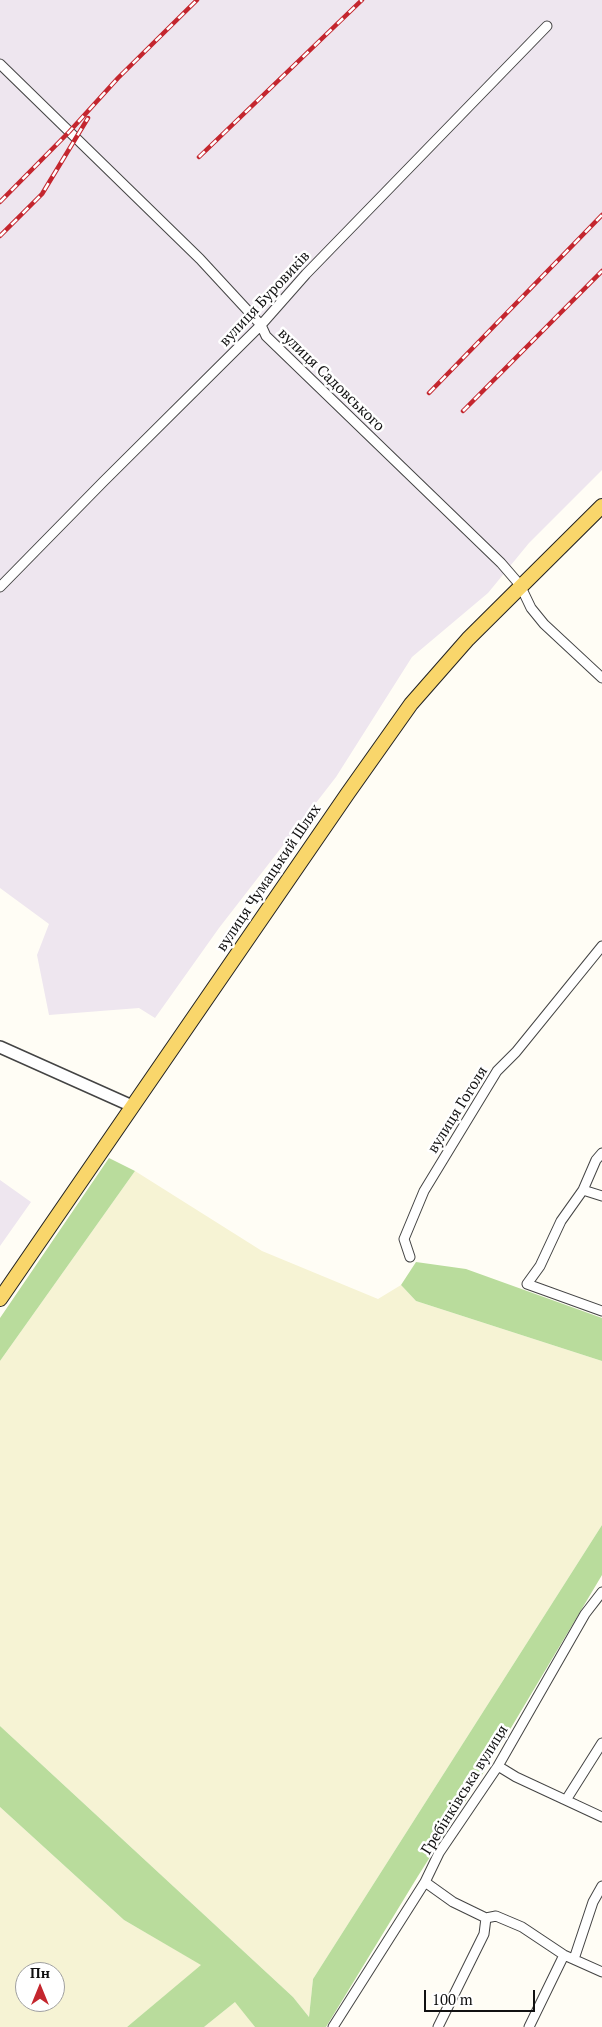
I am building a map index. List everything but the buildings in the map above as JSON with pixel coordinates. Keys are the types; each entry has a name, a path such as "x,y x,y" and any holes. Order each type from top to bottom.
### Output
{"main road":[{"name":"вулиця Чумацький Шлях","path":"0,1299 411,704 468,639 520,585 602,506"}],"street":[{"name":"вулиця Буровиків","path":"0,587 261,325 306,274 547,26"},
{"name":"вулиця Садовського","path":"0,64 200,259 261,325 266,336 501,563 520,585 531,608 544,624 602,678"},
{"name":"вулиця Гоголя","path":"410,1257 404,1239 424,1191 497,1071 516,1052 602,946"},
{"path":"0,1047 132,1106"},
{"path":"602,1153 596,1160 583,1190 561,1221 540,1266 527,1284 602,1311"},
{"path":"583,1190 602,1196"},
{"name":"Гребінківська вулиця","path":"333,2027 425,1882 438,1853 498,1766 585,1614 602,1592"},
{"path":"566,1800 602,1743"},
{"path":"498,1766 516,1778 602,1817"},
{"path":"425,1882 453,1902 486,1918 496,1916 522,1927 564,1955 602,1972"},
{"path":"574,1959 593,1902 602,1886"},
{"path":"438,2027 484,1934 486,1918"},
{"path":"530,2027 564,1955"}],"shaded area":[{"path":"0,0 602,0 602,470 529,543 488,593 412,657 336,777 219,928 155,1018 139,1008 49,1015 37,955 49,924 0,888"},
{"path":"135,1171 262,1251 378,1299 401,1285 416,1301 602,1361 602,1525 313,1979 309,2017 293,1997 0,1726 0,1361"},
{"path":"0,1180 31,1202 0,1246"},
{"path":"0,1807 124,1920 202,1965 127,2027 0,2027"},
{"path":"236,2001 255,2027 204,2027"}],"green space":[{"path":"109,1158 135,1171 0,1361 0,1318"},
{"path":"416,1262 466,1269 602,1318 602,1361 416,1301 401,1285"},
{"path":"602,1525 602,1575 499,1748 326,2027 255,2027 235,2002 204,2027 127,2027 201,1965 124,1920 0,1807 0,1726 293,1997 309,2017 313,1979"}],"railway":[{"path":"0,202 69,132 118,78 197,0"},
{"path":"199,157 362,0"},
{"path":"0,236 42,194 88,118"},
{"path":"429,393 602,215"},
{"path":"463,411 602,271"}]}
